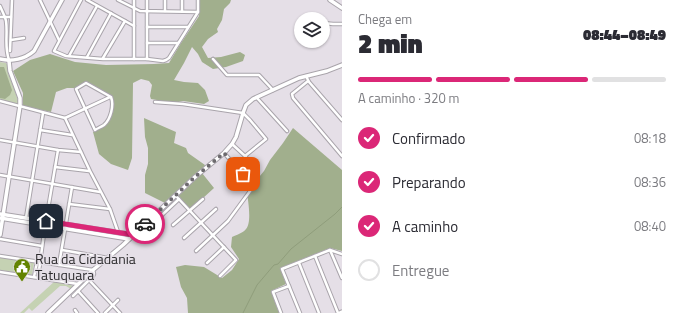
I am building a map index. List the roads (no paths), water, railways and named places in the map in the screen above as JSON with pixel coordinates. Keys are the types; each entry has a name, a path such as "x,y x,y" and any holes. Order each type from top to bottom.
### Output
{"street":[{"path":"10,51 12,0"},
{"path":"40,0 59,40"},
{"path":"41,4 43,0"},
{"path":"0,59 9,61 29,55 34,51 62,0"},
{"path":"82,0 54,50 69,56 163,61 169,58 198,12 198,0"},
{"path":"87,0 134,26"},
{"path":"118,0 140,11 198,12"},
{"path":"134,0 134,59"},
{"path":"147,0 147,59"},
{"path":"165,0 165,12"},
{"path":"182,0 182,12"},
{"path":"330,0 342,8"},
{"path":"0,6 6,22 6,51 10,71 20,98 15,142 1,216 0,235"},
{"path":"69,56 97,6"},
{"path":"87,57 111,13"},
{"path":"0,17 12,17"},
{"path":"103,59 125,21"},
{"path":"330,24 342,24"},
{"path":"147,27 189,27"},
{"path":"11,40 24,38"},
{"path":"147,43 179,43"},
{"path":"213,59 227,75 259,75 273,90"},
{"path":"49,312 93,270 177,197 195,177 224,153 236,137 246,105 253,99 299,78 327,71 342,64"},
{"path":"306,76 308,81 342,120"},
{"path":"308,81 292,94 292,98 342,156"},
{"path":"86,83 111,97 112,112 105,124 95,130 76,89 86,83"},
{"path":"0,101 65,118 111,97"},
{"path":"257,98 287,131"},
{"path":"155,102 183,104 243,113 266,139 245,156"},
{"path":"26,218 43,113"},
{"path":"65,118 110,210 118,233"},
{"path":"40,130 72,135"},
{"path":"0,140 58,150 81,152"},
{"path":"232,144 258,171"},
{"path":"36,278 58,150"},
{"path":"196,251 228,221 253,187 224,153"},
{"path":"55,167 90,171"},
{"path":"0,175 100,192"},
{"path":"59,265 72,187"},
{"path":"177,197 236,260 220,276"},
{"path":"173,225 203,199"},
{"path":"69,204 110,210"},
{"path":"184,238 216,209"},
{"path":"1,216 26,218 46,223"},
{"path":"1,216 129,239"},
{"path":"66,227 134,235"},
{"path":"119,237 123,245"},
{"path":"0,240 42,246"},
{"path":"207,263 224,248"},
{"path":"62,250 108,258"},
{"path":"300,313 282,269 330,250 342,254"},
{"path":"330,250 342,278"},
{"path":"0,256 93,270"},
{"path":"315,256 340,313"},
{"path":"299,263 319,313"},
{"path":"73,296 90,280 94,274 93,270"},
{"path":"0,272 78,284"},
{"path":"90,280 120,313"},
{"path":"281,313 273,292 289,286"},
{"path":"78,291 98,313"},
{"path":"105,313 118,300"}],"waterway":[{"path":"243,313 257,285 274,265 278,264 291,249 342,207"}],"place":[{"name":"Rua da Cidadania Tatuquara","path":"22,282"}]}
